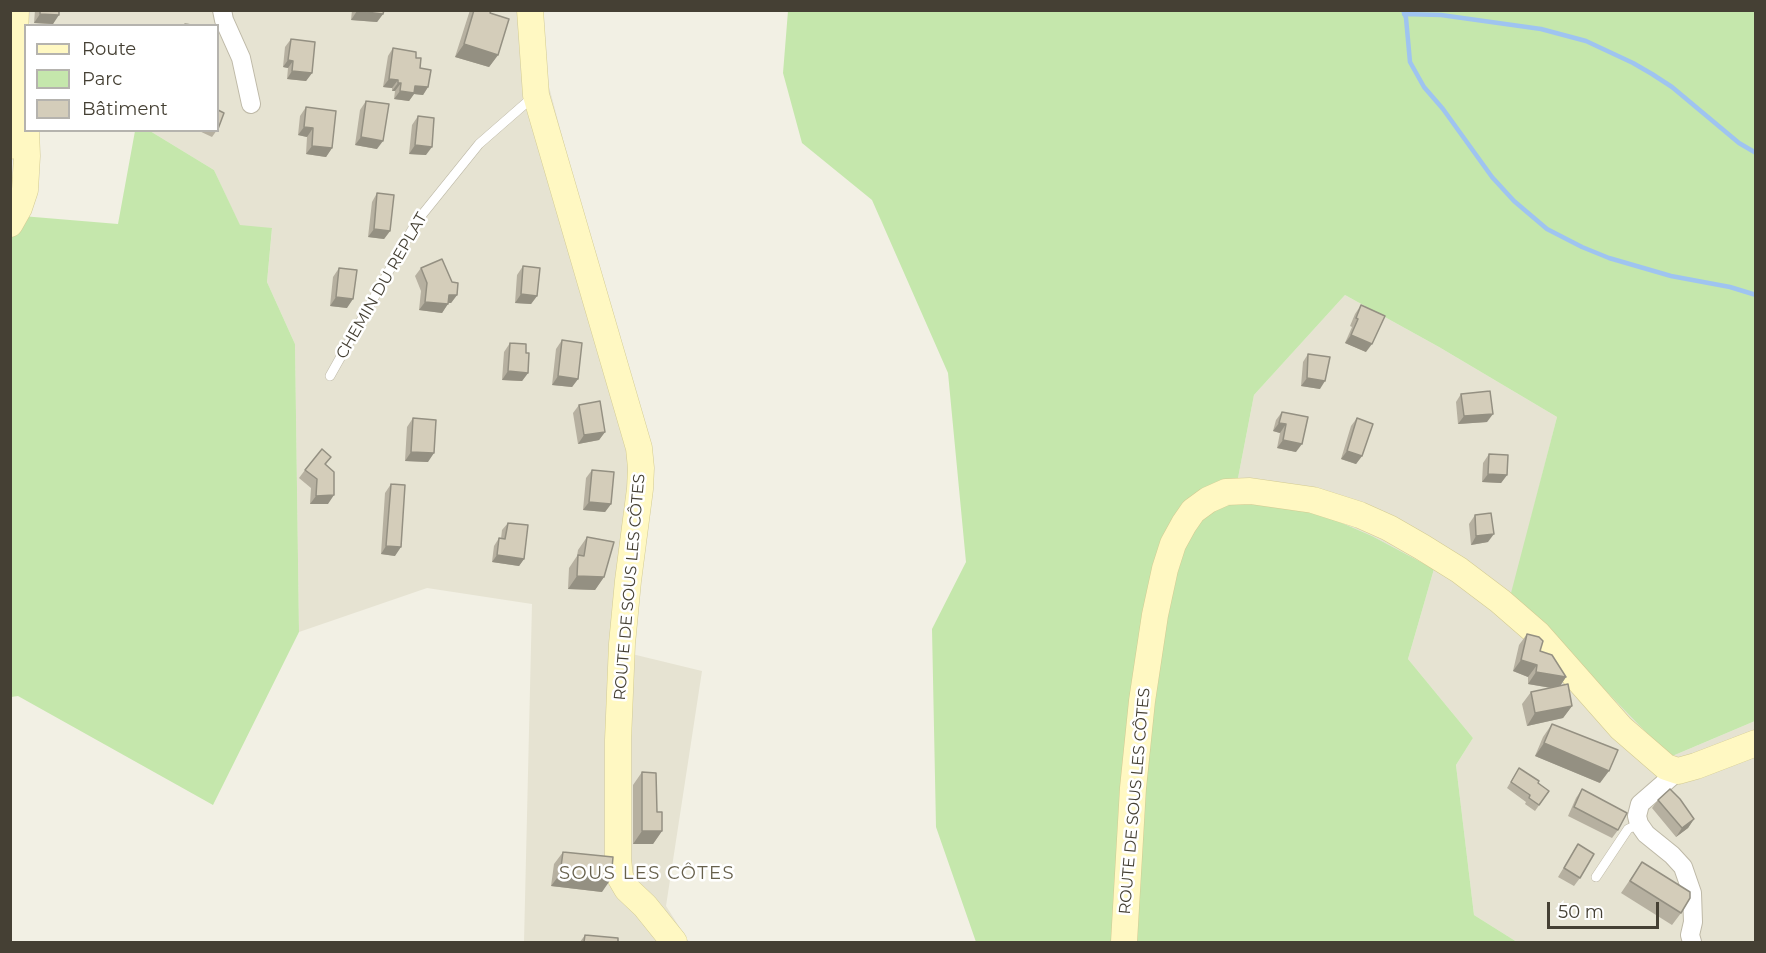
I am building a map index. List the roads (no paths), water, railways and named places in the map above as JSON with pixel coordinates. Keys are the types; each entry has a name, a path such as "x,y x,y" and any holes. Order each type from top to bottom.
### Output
{"street":[{"path":"222,10 224,20 241,58 252,104"},
{"name":"ROUTE DE SOUS LES CÔTES","path":"530,10 536,95 639,448 640,489 622,644 618,740 620,877 627,890 645,906 674,942"},
{"path":"10,146 19,30"},
{"path":"10,224 25,190 26,132"},
{"name":"ROUTE DE SOUS LES CÔTES","path":"1124,942 1133,788 1142,701 1155,615 1170,553 1184,524 1193,511 1208,500 1226,492 1250,491 1312,500 1360,515 1422,547 1459,570 1538,634 1621,728 1666,767 1678,771"},
{"path":"1692,942 1690,935 1693,922 1692,893 1683,867 1646,834 1639,824 1637,816 1640,804 1678,771 1755,743"}],"lane":[{"name":"CHEMIN DU REPLAT","path":"330,376 417,221 479,144 536,95"},
{"path":"1596,877 1628,829 1639,824"}],"waterway":[{"path":"1403,10 1406,18 1410,62 1424,87 1443,109 1492,177 1514,201 1547,229 1609,258 1671,276 1730,287 1756,295"},
{"path":"1404,14 1441,15 1541,29 1586,41 1633,63 1672,87 1739,143 1756,153"}],"district":[{"name":"SOUS LES CÔTES","path":"647,874"}]}
